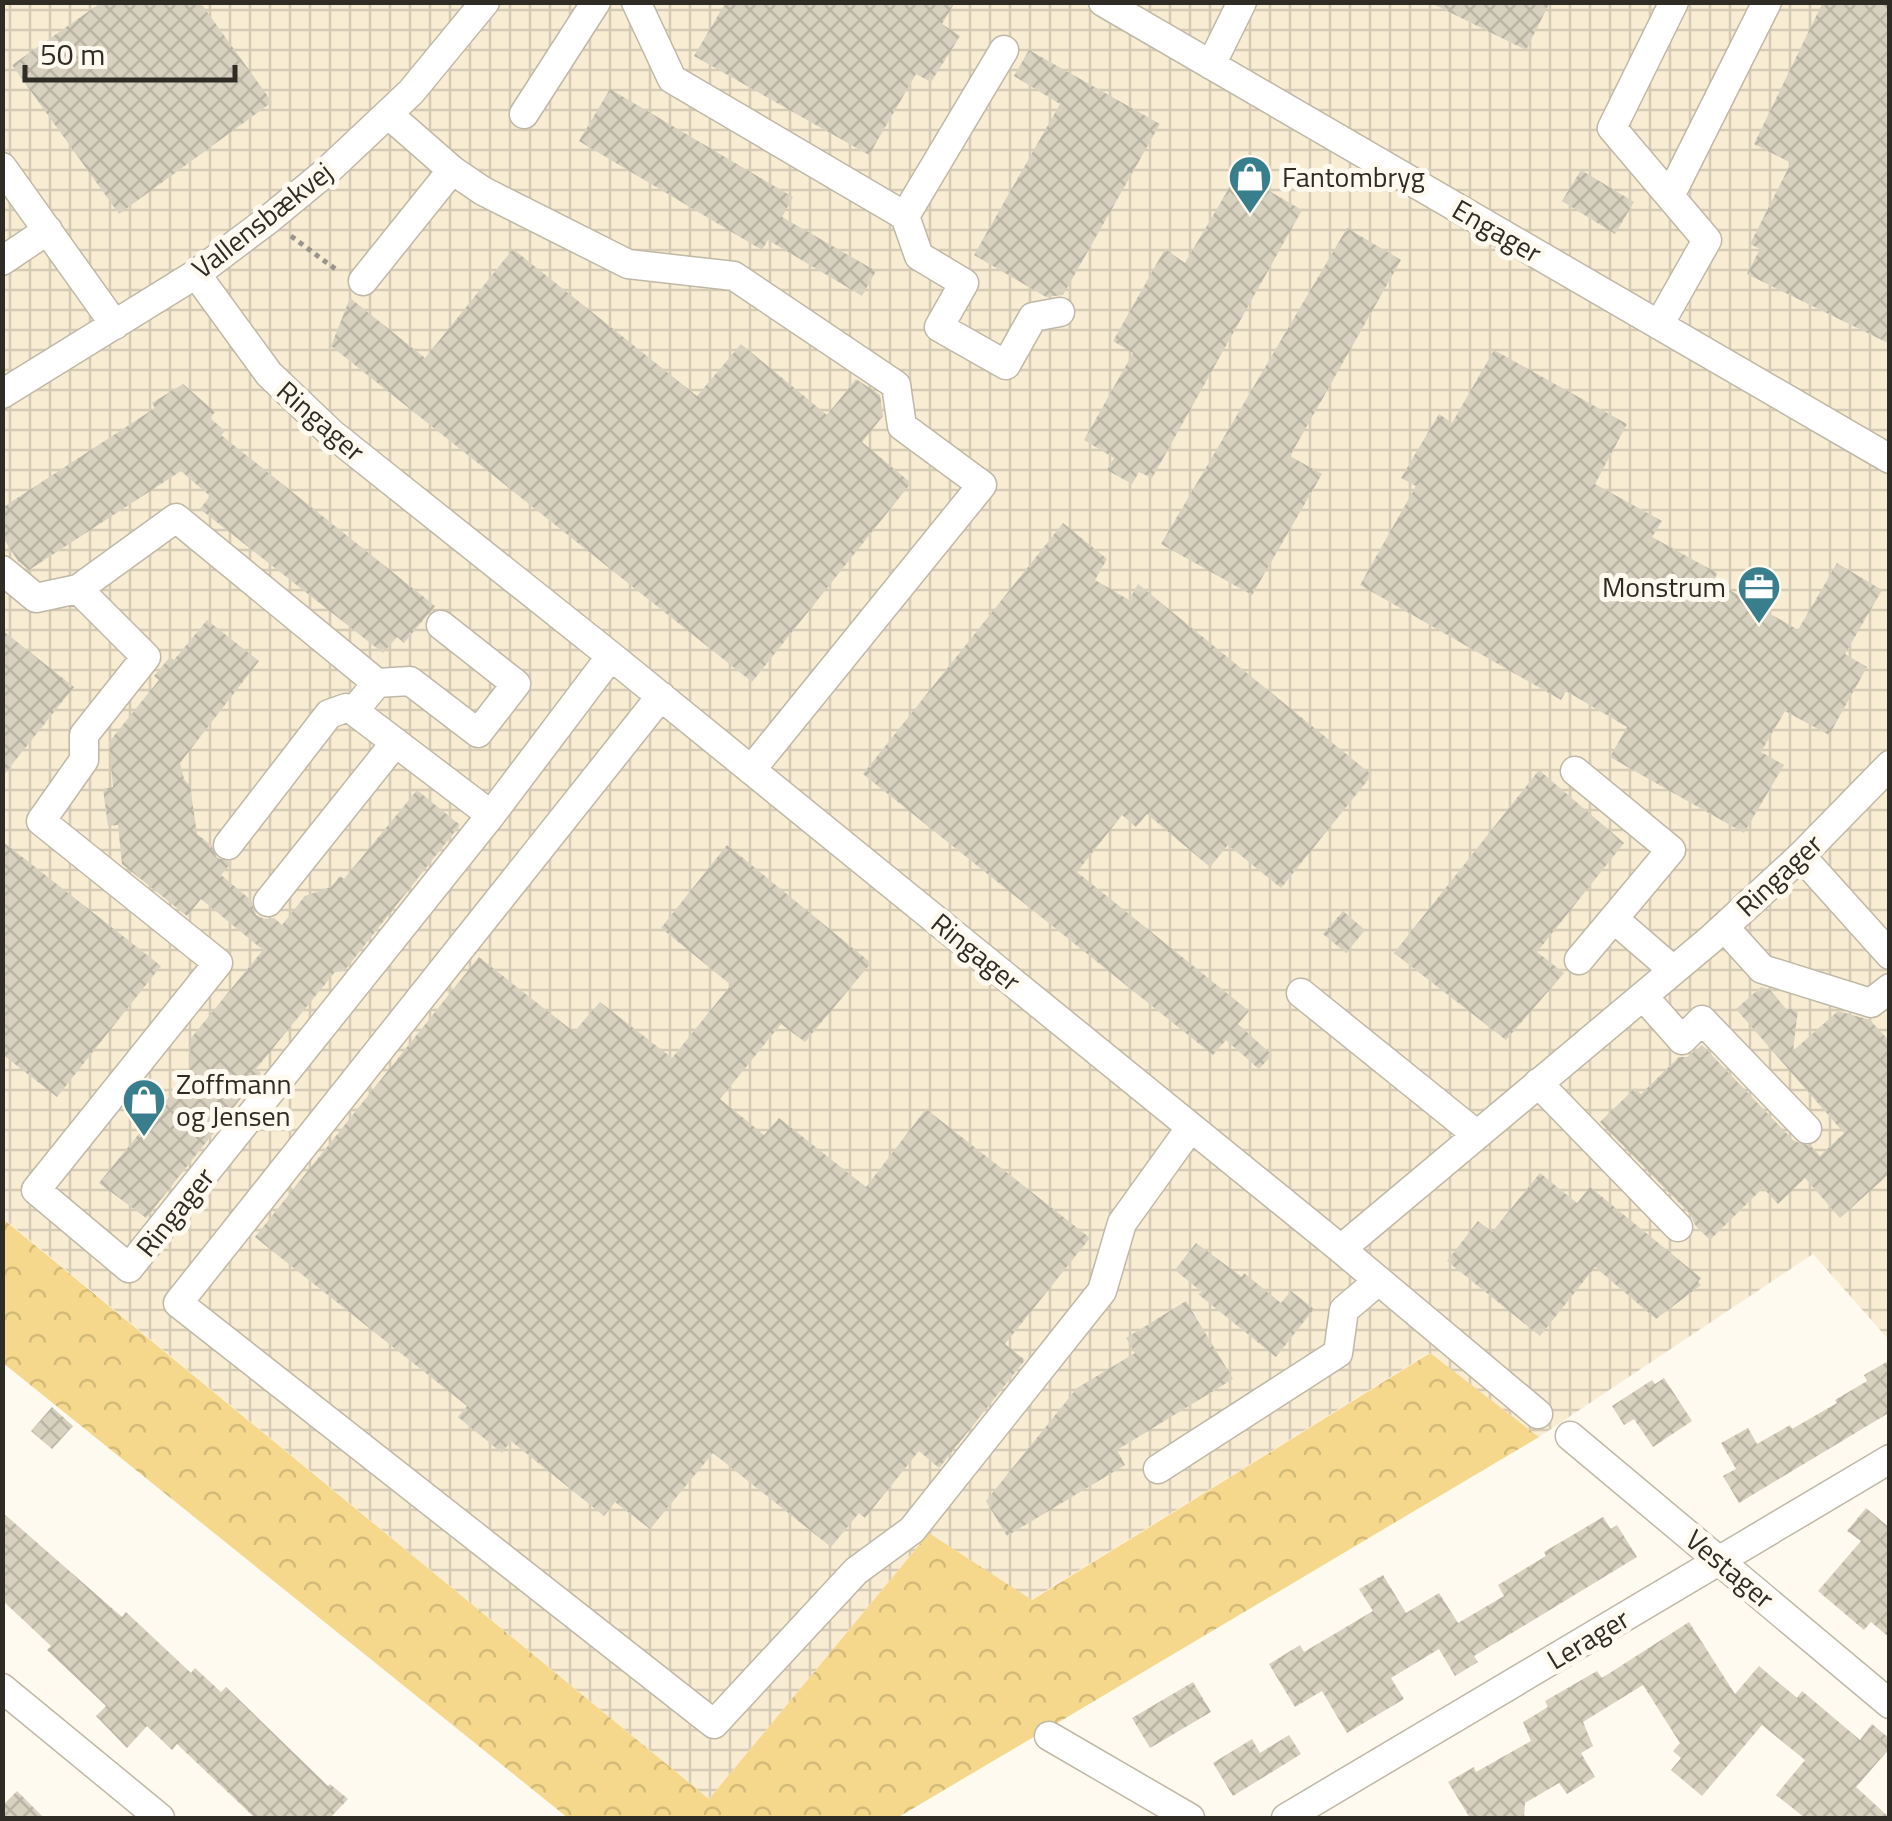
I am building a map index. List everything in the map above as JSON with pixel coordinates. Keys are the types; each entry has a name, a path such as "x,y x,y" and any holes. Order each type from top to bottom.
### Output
{"street":[{"name":"Vallensbækvej","path":"2,394 196,274 269,219 388,114 485,2"},
{"path":"524,114 596,2"},
{"path":"636,2 672,79 904,216 919,256 964,283 938,327 1006,365 1034,317 1060,312"},
{"name":"Engager","path":"1104,2 1890,460"},
{"path":"1211,65 1242,2"},
{"path":"1658,325 1707,240 1612,128 1674,2"},
{"path":"1670,196 1766,2"},
{"path":"904,216 1004,50"},
{"path":"388,114 452,170 483,191 628,264 734,276 896,385 902,426 982,485 752,770"},
{"path":"2,167 115,325"},
{"path":"363,281 452,170"},
{"path":"2,261 48,230"},
{"name":"Ringager","path":"196,274 270,374 331,433 612,656 1538,1414"},
{"path":"2,570 36,598 78,589 176,518 376,684 410,681 478,733 516,684 441,626"},
{"name":"Ringager","path":"78,589 146,657 84,735 84,760 42,820 218,963 36,1190 130,1268 491,815 612,656"},
{"path":"354,711 376,684"},
{"path":"661,696 178,1303 714,1724 856,1571 912,1530 1102,1291 1122,1224 1190,1127"},
{"path":"228,845 329,714 346,708 491,815"},
{"path":"268,902 396,742"},
{"name":"Ringager","path":"1340,1249 1724,927 1890,765"},
{"path":"1575,771 1671,850 1579,960"},
{"path":"1801,856 1890,955"},
{"path":"1614,919 1673,970"},
{"path":"1724,927 1762,969 1872,1003 1890,988"},
{"path":"1301,993 1476,1134"},
{"path":"1642,996 1682,1040 1702,1020 1807,1129"},
{"path":"1538,1083 1678,1227"},
{"path":"1158,1469 1338,1352 1344,1310 1377,1282"},
{"name":"Vestager","path":"1570,1436 1890,1704"},
{"name":"Lerager","path":"1286,1818 1890,1459"},
{"path":"2,1688 160,1818"},
{"path":"1049,1736 1190,1818"}],"path":[{"path":"269,219 344,275 363,281"}],"shaded area":[{"path":"2,3 1889,3 1889,1340 1813,1254 1539,1437 1429,1353 1031,1600 929,1533 709,1799 3,1218"}],"green space":[{"path":"2,1218 709,1799 929,1533 1032,1600 1430,1353 1539,1437 897,1818 568,1818 3,1363"}],"building":[{"path":"102,2 200,2 272,102 119,214 12,65"},
{"path":"726,2 955,2 942,24 960,36 931,82 916,74 869,155 694,56"},
{"path":"1429,2 1550,2 1526,50"},
{"path":"1823,2 1890,2 1890,344 1747,274 1760,249 1750,244 1791,163 1754,144"},
{"path":"1029,50 1160,124 1063,295 1046,297 974,255 1060,104 1014,76"},
{"path":"610,89 793,197 782,217 876,271 862,296 768,240 762,250 579,141"},
{"path":"1581,170 1634,202 1615,234 1562,201"},
{"path":"1238,173 1302,210 1152,478 1139,472 1132,484 1107,470 1114,458 1084,440 1133,353 1113,341 1165,249 1185,263"},
{"path":"1347,228 1401,260 1290,456 1322,474 1252,595 1161,544"},
{"path":"513,249 697,396 741,344 827,415 856,379 880,395 883,416 862,442 911,483 752,682 331,346 350,298 425,358"},
{"path":"1494,350 1627,424 1595,484 1662,521 1652,537 1717,573 1714,581 1798,630 1837,563 1882,590 1845,654 1867,667 1829,735 1785,711 1761,752 1784,765 1744,833 1610,757 1627,727 1566,691 1561,700 1360,585 1416,486 1401,478 1439,414 1452,423"},
{"path":"183,384 215,412 210,418 225,431 221,435 435,606 404,643 397,637 383,653 200,509 210,496 181,471 29,570 18,561 2,536 2,508 155,408 152,403"},
{"path":"1063,523 1107,559 1095,580 1129,600 1138,584 1372,775 1281,888 1228,845 1210,867 1147,814 1136,827 1122,815 1077,872 1249,1011 1238,1024 1272,1055 1259,1069 1226,1040 1213,1055 863,774"},
{"path":"207,620 259,661 180,763 190,786 197,834 211,845 217,858 232,862 221,875 251,900 256,915 274,918 282,925 305,896 331,887 340,876 344,879 417,790 460,825 344,971 335,972 256,1069 261,1073 146,1218 99,1183 190,1071 191,1038 263,950 201,899 187,916 122,864 118,825 108,826 103,789 113,787 109,742 159,680 154,676 170,657 174,660"},
{"path":"2,630 74,687 2,777"},
{"path":"1539,770 1624,843 1537,952 1564,973 1506,1040 1394,953"},
{"path":"2,841 161,966 57,1097 2,1054"},
{"path":"727,845 871,963 805,1042 781,1024 720,1099 764,1135 779,1118 866,1187 926,1109 1090,1238 1005,1344 1025,1360 939,1468 919,1451 865,1518 859,1513 831,1547 713,1453 650,1529 615,1502 604,1516 511,1441 502,1453 458,1417 467,1406 255,1237 479,957 574,1032 600,1002 672,1058 731,985 661,928"},
{"path":"1343,911 1365,930 1346,953 1323,934"},
{"path":"1761,987 1770,990 1786,1009 1798,1009 1793,1051 1838,1011 1870,1020 1890,1042 1890,1173 1840,1218 1805,1178 1778,1204 1763,1188 1710,1240 1691,1215 1600,1122 1635,1088 1641,1094 1679,1057 1687,1057 1702,1045 1794,1141 1811,1146 1820,1156 1844,1133 1736,1009"},
{"path":"1540,1173 1577,1203 1590,1187 1701,1278 1701,1285 1656,1319 1595,1267 1540,1336 1447,1261 1478,1221 1492,1232"},
{"path":"1196,1243 1242,1277 1244,1273 1281,1303 1291,1291 1314,1309 1276,1357 1198,1294 1202,1292 1175,1270"},
{"path":"1186,1301 1233,1379 1117,1450 1125,1465 1007,1536 986,1501 1077,1388 1135,1353 1126,1338"},
{"path":"1890,1360 1890,1419 1887,1414 1739,1503 1723,1476 1736,1469 1721,1443 1748,1428 1757,1444 1790,1425 1792,1429 1837,1403 1835,1400 1867,1381 1864,1375"},
{"path":"1664,1378 1692,1421 1653,1447 1634,1419 1624,1425 1612,1406 1652,1380 1655,1384"},
{"path":"52,1407 73,1426 52,1449 31,1431"},
{"path":"1866,1508 1890,1528 1890,1638 1871,1622 1864,1630 1818,1591 1861,1541 1847,1531"},
{"path":"2,1512 122,1617 126,1612 191,1673 195,1668 221,1692 226,1687 328,1786 348,1799 330,1818 255,1818 177,1744 172,1750 147,1726 127,1748 96,1716 106,1706 2,1600"},
{"path":"1603,1517 1611,1529 1617,1525 1637,1557 1474,1656 1478,1662 1455,1676 1439,1649 1391,1678 1404,1699 1347,1733 1322,1691 1295,1707 1269,1664 1300,1645 1304,1652 1373,1611 1359,1589 1383,1575 1406,1613 1439,1593 1458,1623 1504,1596 1498,1585"},
{"path":"1689,1622 1735,1694 1759,1666 1797,1698 1802,1691 1860,1740 1872,1724 1890,1739 1890,1748 1856,1787 1890,1818 1805,1818 1776,1795 1805,1760 1762,1725 1702,1796 1671,1770 1681,1758 1673,1751 1680,1743 1643,1685 1583,1722 1593,1746 1581,1753 1595,1777 1567,1794 1559,1783 1525,1803 1524,1818 1470,1818 1448,1782 1474,1767 1476,1772 1531,1741 1523,1722 1548,1707 1545,1701 1597,1671 1602,1678"},
{"path":"1193,1682 1211,1712 1150,1748 1132,1718"},
{"path":"1289,1735 1301,1754 1233,1796 1213,1763 1252,1739 1260,1753"},
{"path":"17,1791 44,1818 2,1818 2,1806"}],"place":[{"name":"Fantombryg","path":"1250,215"},
{"name":"Monstrum","path":"1759,625"},
{"name":"Zoffmann og Jensen","path":"144,1138"}]}
